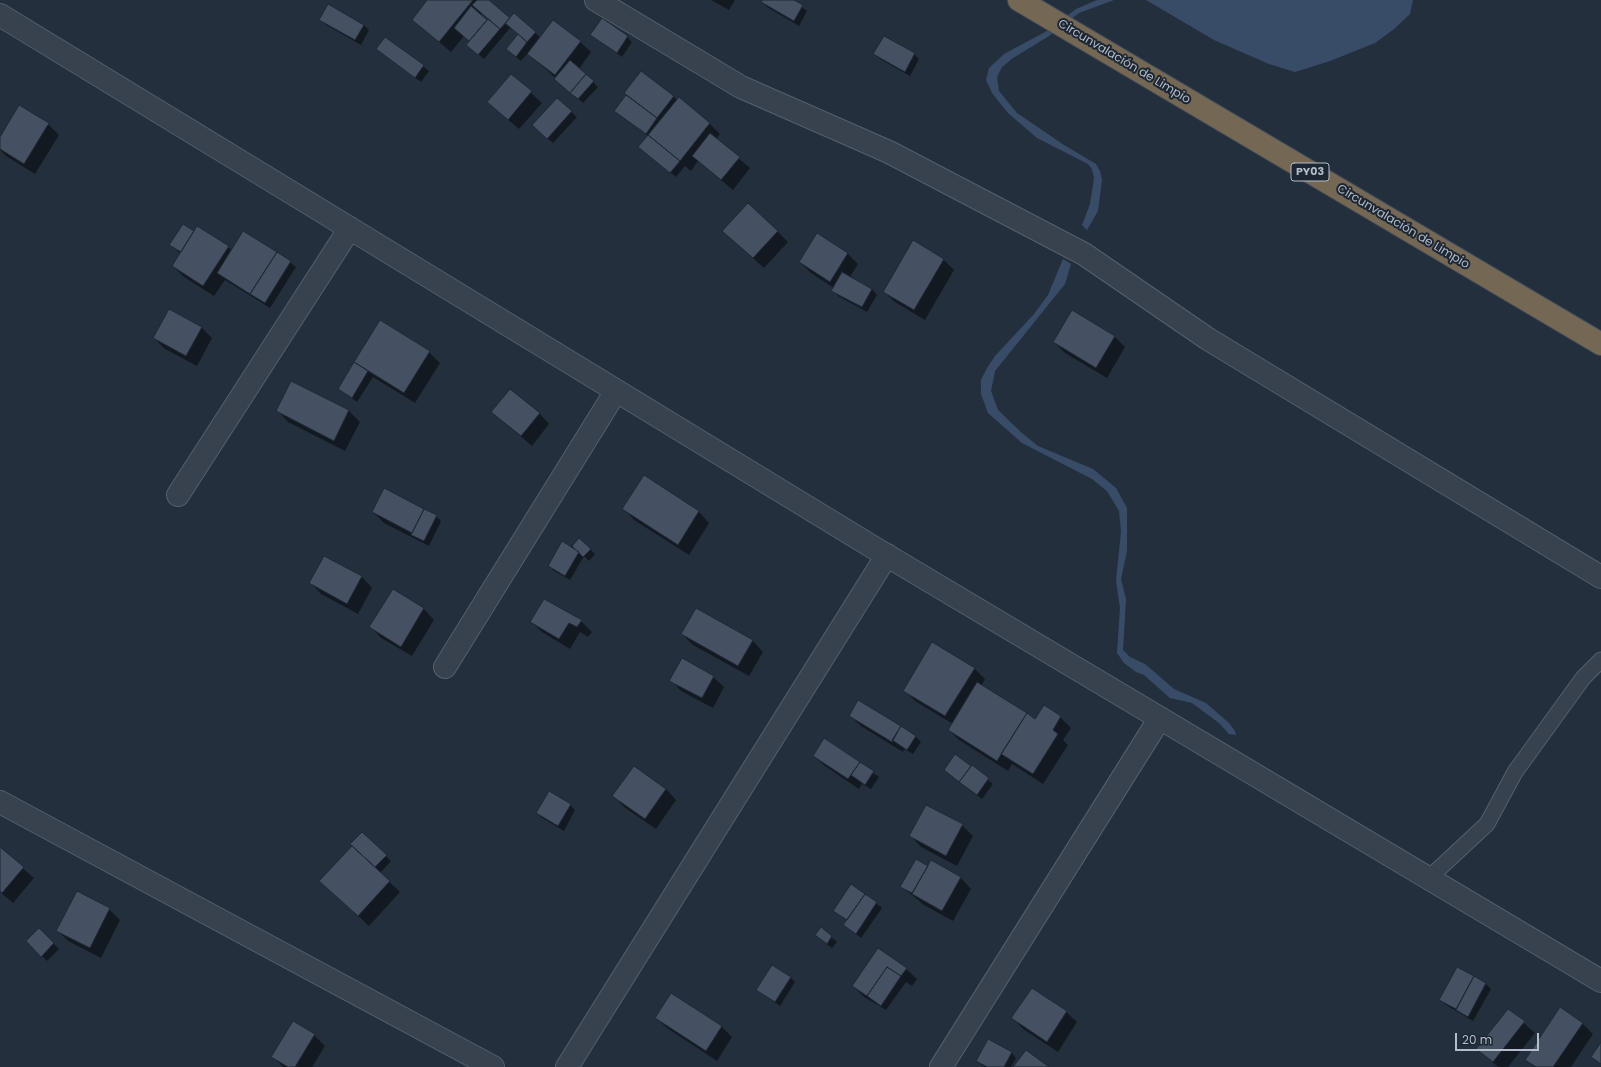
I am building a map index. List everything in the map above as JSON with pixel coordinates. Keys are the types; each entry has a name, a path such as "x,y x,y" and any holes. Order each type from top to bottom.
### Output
{"highway":[{"name":"Circunvalación de Limpio","path":"1019,0 1601,344"}],"street":[{"path":"596,0 741,87 889,152 1084,254 1208,339 1601,577"},
{"path":"0,15 887,555 1601,981"},
{"path":"178,495 350,228"},
{"path":"445,667 616,391"},
{"path":"567,1067 887,555"},
{"path":"941,1067 1160,718"},
{"path":"0,802 493,1067"}],"lane":[{"path":"1429,878 1487,824 1515,772 1583,678 1601,660"}],"water":[{"path":"1097,0 1114,0 1079,13 1049,36 1013,58 1002,67 997,77 999,91 1017,113 1064,145 1096,164 1100,171 1102,180 1098,211 1087,230 1082,225 1090,204 1094,178 1092,169 1088,164 1037,138 1008,113 992,93 986,80 989,68 1004,54 1047,31 1076,9"},
{"path":"1146,0 1413,0 1410,14 1394,29 1375,43 1330,61 1295,72 1269,64 1214,40"},
{"path":"1063,259 1071,264 1065,284 995,371 991,391 998,410 1038,446 1093,469 1116,488 1127,508 1127,551 1121,579 1126,599 1123,650 1130,657 1145,664 1174,689 1206,703 1229,723 1236,735 1229,734 1219,723 1192,703 1170,698 1144,675 1136,672 1124,663 1117,653 1120,608 1116,581 1121,531 1119,511 1107,491 1092,479 1022,443 988,413 981,394 981,380 987,368 995,356 1034,314 1048,295"}],"building":[{"path":"427,0 473,0 439,42 412,20"},
{"path":"477,0 489,0 510,18 500,29 472,5"},
{"path":"762,0 794,0 803,5 794,21 761,2"},
{"path":"328,4 364,25 355,40 319,20"},
{"path":"471,6 487,20 469,41 454,28"},
{"path":"514,13 536,32 527,42 505,23"},
{"path":"602,18 628,36 617,53 590,35"},
{"path":"488,19 500,29 478,55 466,45"},
{"path":"553,20 581,41 555,75 527,54"},
{"path":"518,34 527,42 516,57 506,49"},
{"path":"884,36 915,53 905,72 873,54"},
{"path":"385,37 424,65 415,78 376,49"},
{"path":"570,60 586,74 570,93 554,79"},
{"path":"641,71 674,96 657,118 624,93"},
{"path":"511,74 532,91 508,120 487,102"},
{"path":"586,74 594,81 578,99 570,93"},
{"path":"626,95 657,118 646,134 614,111"},
{"path":"679,97 710,123 680,161 648,135"},
{"path":"557,98 572,111 547,139 532,125"},
{"path":"19,105 49,123 24,164 0,149 0,137"},
{"path":"710,133 740,157 721,180 692,156"},
{"path":"648,135 680,161 670,173 638,147"},
{"path":"748,203 778,231 753,258 722,231"},
{"path":"183,224 194,231 181,252 169,245"},
{"path":"197,226 229,246 203,286 172,266"},
{"path":"243,231 277,252 250,294 217,273"},
{"path":"817,233 848,253 830,282 799,262"},
{"path":"913,240 944,259 914,310 883,292"},
{"path":"277,252 291,261 265,303 250,294"},
{"path":"842,272 872,289 862,307 831,291"},
{"path":"169,309 202,327 186,356 153,338"},
{"path":"1072,310 1115,336 1096,368 1053,342"},
{"path":"380,320 430,351 404,393 354,362"},
{"path":"354,362 368,371 352,398 338,389"},
{"path":"291,381 349,410 334,441 276,411"},
{"path":"510,389 540,413 521,436 491,412"},
{"path":"644,475 699,511 678,545 622,509"},
{"path":"384,488 424,509 412,533 372,512"},
{"path":"424,509 437,515 424,541 411,535"},
{"path":"579,538 591,549 583,557 572,546"},
{"path":"562,541 579,552 565,576 548,566"},
{"path":"324,556 362,576 347,604 309,583"},
{"path":"393,589 424,608 401,647 369,627"},
{"path":"544,599 582,620 577,627 569,623 559,639 530,622"},
{"path":"696,608 753,640 738,666 681,634"},
{"path":"932,642 975,668 945,716 903,691"},
{"path":"682,658 714,676 702,698 669,681"},
{"path":"977,682 1027,713 997,761 948,730"},
{"path":"858,700 901,726 892,742 849,716"},
{"path":"1044,705 1061,716 1053,730 1058,734 1033,774 1001,754 1027,713 1035,719"},
{"path":"901,726 916,736 907,750 892,740"},
{"path":"824,738 860,762 848,779 813,756"},
{"path":"955,754 971,766 959,782 944,770"},
{"path":"860,762 874,771 865,785 851,775"},
{"path":"972,765 989,778 977,795 959,782"},
{"path":"634,766 666,789 645,819 612,796"},
{"path":"549,791 571,804 558,826 536,813"},
{"path":"926,805 963,824 946,856 909,836"},
{"path":"362,832 387,855 375,867 350,844"},
{"path":"352,846 390,881 358,916 319,881"},
{"path":"0,847 24,867 2,893 0,891"},
{"path":"916,859 928,866 912,893 900,887"},
{"path":"931,860 961,877 942,911 912,894"},
{"path":"851,884 865,894 847,920 833,911"},
{"path":"77,891 110,908 90,948 56,931"},
{"path":"865,894 877,902 856,934 843,925"},
{"path":"821,927 832,936 827,944 815,935"},
{"path":"39,928 54,943 41,957 26,941"},
{"path":"878,948 907,968 901,976 887,967 867,996 852,986"},
{"path":"772,965 791,977 775,1002 756,990"},
{"path":"887,967 901,976 881,1006 867,996"},
{"path":"1457,967 1474,976 1456,1009 1439,1000"},
{"path":"1474,976 1486,983 1468,1017 1456,1010"},
{"path":"1032,988 1067,1011 1047,1042 1011,1018"},
{"path":"671,993 722,1026 706,1051 655,1018"},
{"path":"1560,1007 1583,1023 1553,1067 1536,1067 1525,1060"},
{"path":"1508,1009 1525,1021 1493,1062 1476,1049"},
{"path":"293,1021 315,1034 295,1067 288,1067 271,1057"},
{"path":"988,1039 1012,1052 1004,1067 987,1067 976,1061"},
{"path":"1601,1042 1601,1064 1591,1057"},
{"path":"1026,1050 1049,1067 1013,1067"}]}
